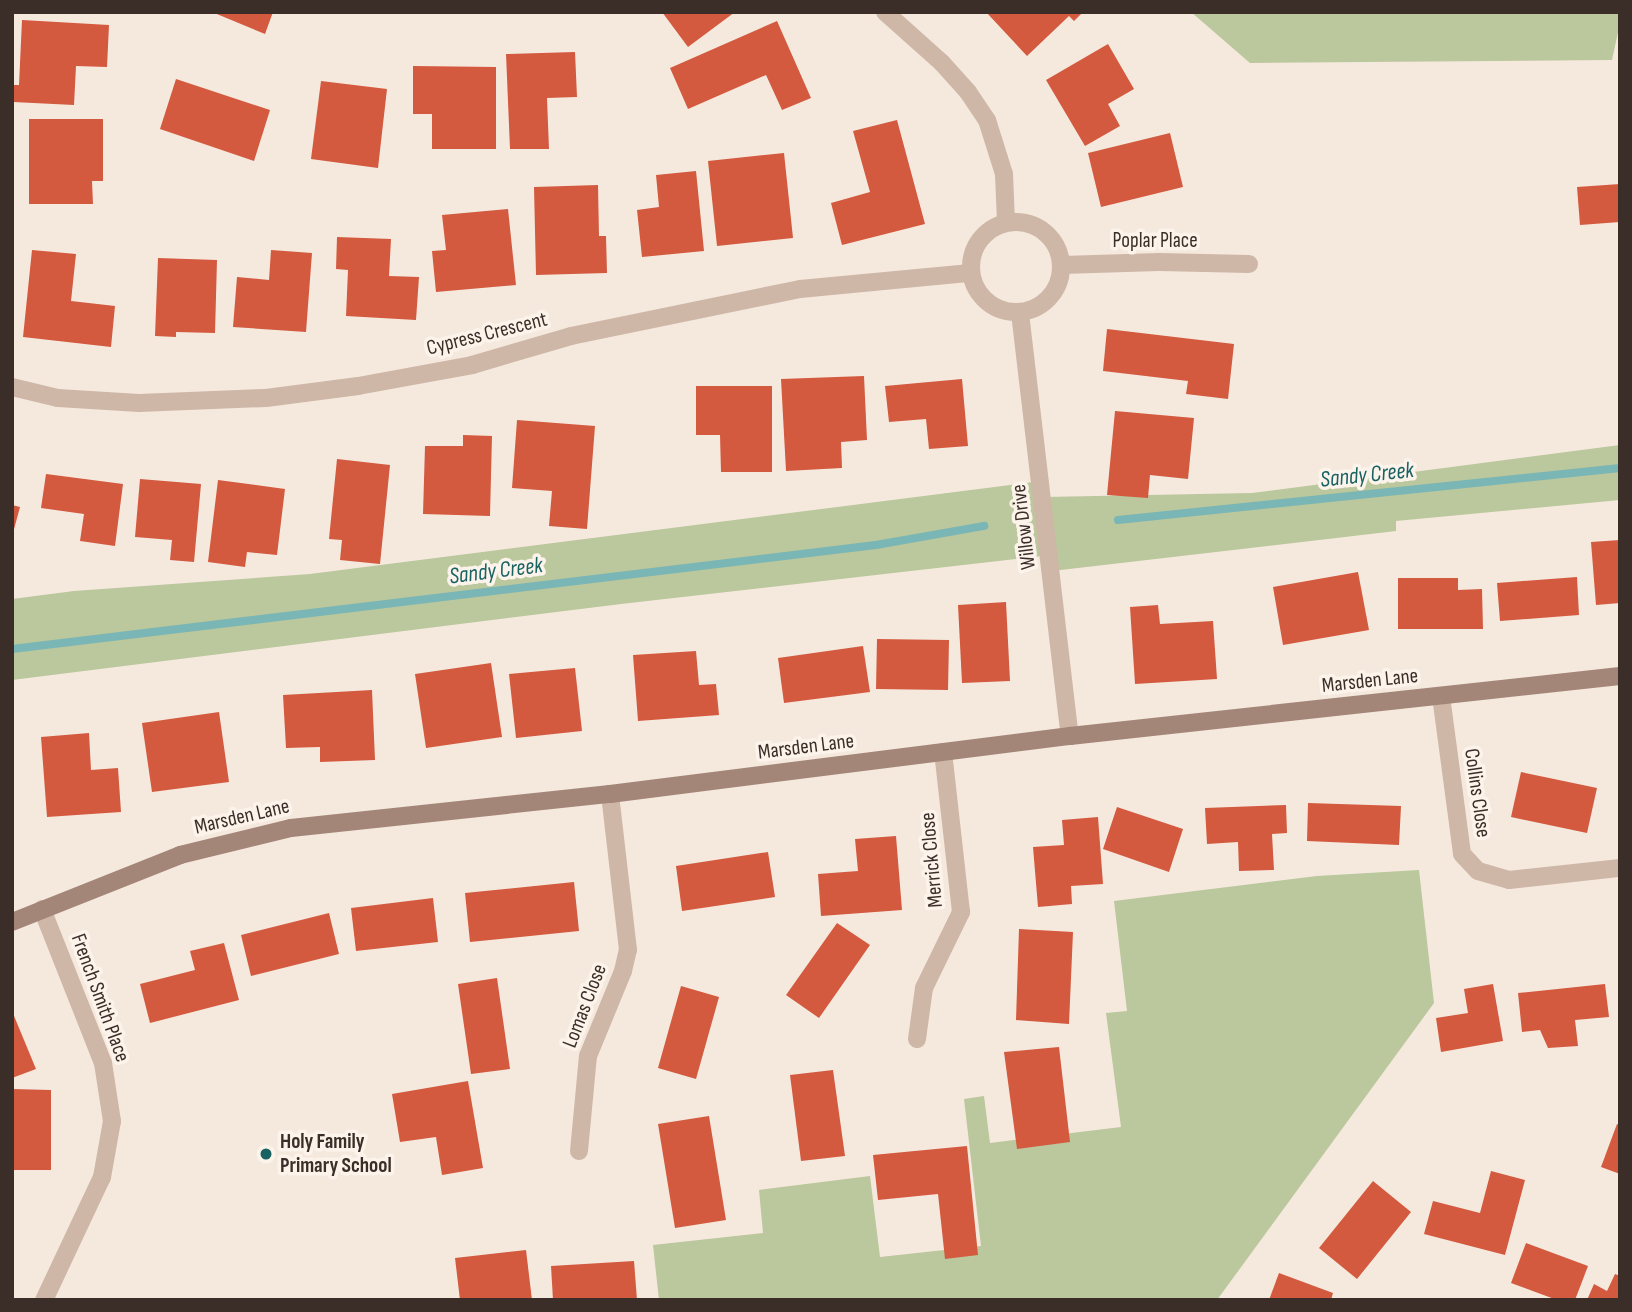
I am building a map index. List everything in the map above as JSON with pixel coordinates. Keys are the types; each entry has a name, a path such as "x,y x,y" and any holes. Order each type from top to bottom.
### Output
{"main road":[{"name":"Marsden Lane","path":"12,922 180,855 291,828 610,794 1070,736 1620,676"}],"street":[{"path":"885,12 942,63 968,92 987,120 1004,174 1006,222"},
{"path":"1006,222 1026,222 1044,231 1056,246 1062,265 1059,282 1050,297 1037,308 1020,313 1003,311 987,303 976,289 970,273 971,256 978,241 990,229 1006,222"},
{"name":"Poplar Place","path":"1062,265 1159,262 1249,264"},
{"name":"Cypress Crescent","path":"12,387 58,398 139,403 266,398 358,386 472,365 571,336 800,289 970,273"},
{"name":"Willow Drive","path":"1020,313 1070,736"},
{"name":"Collins Close","path":"1441,696 1462,854 1478,871 1509,880 1620,868"},
{"name":"Merrick Close","path":"917,1039 924,988 961,912 943,752"},
{"name":"Lomas Close","path":"579,1150 588,1056 623,971 628,950 610,794"},
{"name":"French Smith Place","path":"42,909 103,1063 112,1121 102,1177 44,1300"}],"green space":[{"path":"1191,12 1620,12 1620,23 1612,60 1250,63"},
{"path":"1620,445 1620,500 1396,521 1396,531 1052,571 1050,555 621,604 12,680 12,599 74,591 310,574 1042,481 1044,497 1252,493"},
{"path":"1419,870 1434,1003 1217,1300 659,1300 653,1245 763,1233 759,1190 870,1176 880,1257 981,1246 964,1099 984,1096 990,1143 1121,1127 1106,1013 1127,1011 1114,901 1317,876"}],"building":[{"path":"212,12 273,12 265,34"},
{"path":"662,12 735,12 688,47"},
{"path":"986,12 1083,12 1074,21 1069,16 1027,56"},
{"path":"22,20 109,25 107,67 76,66 74,105 13,102 14,85 19,85"},
{"path":"777,21 811,98 782,110 766,75 688,109 670,68"},
{"path":"1108,44 1134,89 1108,104 1120,126 1085,146 1046,80"},
{"path":"575,52 577,97 547,98 549,149 510,149 506,54"},
{"path":"413,66 496,67 496,149 432,149 432,114 413,114"},
{"path":"176,79 270,110 254,161 160,129"},
{"path":"321,81 387,89 378,168 311,159"},
{"path":"29,119 103,119 103,181 92,181 93,204 29,204"},
{"path":"897,120 925,224 842,245 831,203 870,192 853,131"},
{"path":"1170,133 1183,187 1101,207 1088,153"},
{"path":"784,153 793,238 717,246 708,161"},
{"path":"696,171 704,251 642,257 637,210 659,207 656,175"},
{"path":"1620,184 1620,222 1580,225 1577,187"},
{"path":"598,185 599,236 606,236 607,273 536,275 534,187"},
{"path":"508,209 516,285 436,292 432,251 446,250 442,215"},
{"path":"337,237 391,239 389,276 419,277 416,320 346,316 348,270 336,269"},
{"path":"32,250 76,254 71,301 115,306 111,347 23,337"},
{"path":"271,250 312,253 306,332 233,327 237,277 269,280"},
{"path":"158,258 217,260 215,333 176,332 176,337 155,336"},
{"path":"1107,329 1234,344 1228,399 1186,394 1188,381 1103,371"},
{"path":"864,376 867,440 841,442 842,468 786,471 781,379"},
{"path":"962,379 968,446 929,449 926,419 889,422 885,386"},
{"path":"696,386 772,386 772,472 721,472 720,435 696,435"},
{"path":"1115,411 1194,418 1188,479 1150,475 1148,498 1107,495"},
{"path":"517,420 595,426 587,529 549,526 552,491 512,488"},
{"path":"463,435 492,436 490,516 423,514 425,446 463,446"},
{"path":"337,459 390,465 380,564 340,560 342,540 329,539"},
{"path":"46,474 123,484 115,546 80,541 84,514 41,508"},
{"path":"140,479 201,484 194,562 170,560 172,540 135,537"},
{"path":"218,480 285,489 277,555 247,552 245,567 208,562"},
{"path":"12,505 20,507 13,533 12,533"},
{"path":"1620,540 1620,603 1596,605 1591,542"},
{"path":"1358,572 1369,630 1283,645 1273,587"},
{"path":"1577,577 1579,615 1500,621 1497,583"},
{"path":"1398,578 1458,578 1458,590 1482,589 1483,629 1398,629"},
{"path":"1006,602 1010,681 962,683 958,605"},
{"path":"1158,605 1160,624 1213,621 1217,679 1135,684 1130,607"},
{"path":"877,639 949,640 948,690 876,689"},
{"path":"863,646 870,692 784,703 778,658"},
{"path":"696,651 699,685 716,684 719,715 638,721 633,655"},
{"path":"491,663 502,737 426,748 415,674"},
{"path":"575,668 582,731 516,738 509,674"},
{"path":"372,690 375,760 320,762 320,747 286,748 283,695"},
{"path":"219,712 229,782 152,792 142,723"},
{"path":"89,733 91,770 118,768 121,812 47,817 41,737"},
{"path":"1521,772 1597,788 1587,833 1511,817"},
{"path":"1308,803 1401,806 1399,845 1307,841"},
{"path":"1286,805 1287,833 1272,834 1274,870 1239,871 1238,842 1207,844 1205,808"},
{"path":"1117,807 1183,829 1169,872 1103,849"},
{"path":"1098,817 1103,884 1071,886 1072,904 1038,907 1033,847 1064,845 1062,820"},
{"path":"896,836 902,910 821,916 818,874 858,871 855,839"},
{"path":"768,852 775,897 682,911 676,866"},
{"path":"574,882 579,931 470,942 465,893"},
{"path":"433,898 438,942 356,951 351,908"},
{"path":"329,913 339,954 251,976 241,935"},
{"path":"837,923 870,945 819,1018 786,995"},
{"path":"1019,929 1073,932 1069,1024 1016,1020"},
{"path":"224,943 239,1000 150,1023 140,984 195,970 190,951"},
{"path":"497,978 510,1069 471,1074 458,984"},
{"path":"1493,984 1503,1041 1441,1052 1436,1018 1468,1013 1464,989"},
{"path":"1605,984 1609,1017 1575,1020 1578,1046 1548,1048 1540,1030 1522,1032 1518,993"},
{"path":"681,986 719,997 696,1079 658,1068"},
{"path":"12,1011 36,1069 12,1078"},
{"path":"1059,1047 1070,1142 1017,1149 1004,1052"},
{"path":"833,1070 845,1156 801,1161 790,1075"},
{"path":"468,1081 483,1168 442,1175 436,1137 400,1142 392,1094"},
{"path":"12,1089 51,1090 51,1170 12,1170"},
{"path":"709,1116 726,1220 675,1228 658,1124"},
{"path":"1617,1124 1620,1125 1620,1174 1601,1167"},
{"path":"967,1146 978,1255 945,1259 938,1194 878,1200 873,1155"},
{"path":"1491,1171 1525,1180 1505,1255 1424,1234 1433,1201 1480,1213"},
{"path":"1373,1181 1411,1212 1357,1279 1319,1248"},
{"path":"1526,1243 1588,1266 1575,1300 1557,1300 1511,1283"},
{"path":"526,1250 532,1300 460,1300 455,1258"},
{"path":"634,1261 637,1300 553,1300 551,1266"},
{"path":"1279,1273 1333,1293 1331,1300 1269,1300"},
{"path":"1615,1274 1620,1276 1620,1300 1587,1300 1594,1284 1607,1291"}],"waterway":[{"name":"Sandy Creek","path":"1118,520 1620,468"},
{"name":"Sandy Creek","path":"12,649 876,545 984,526"}],"place":[{"name":"Holy Family Primary School","path":"266,1154"}]}
